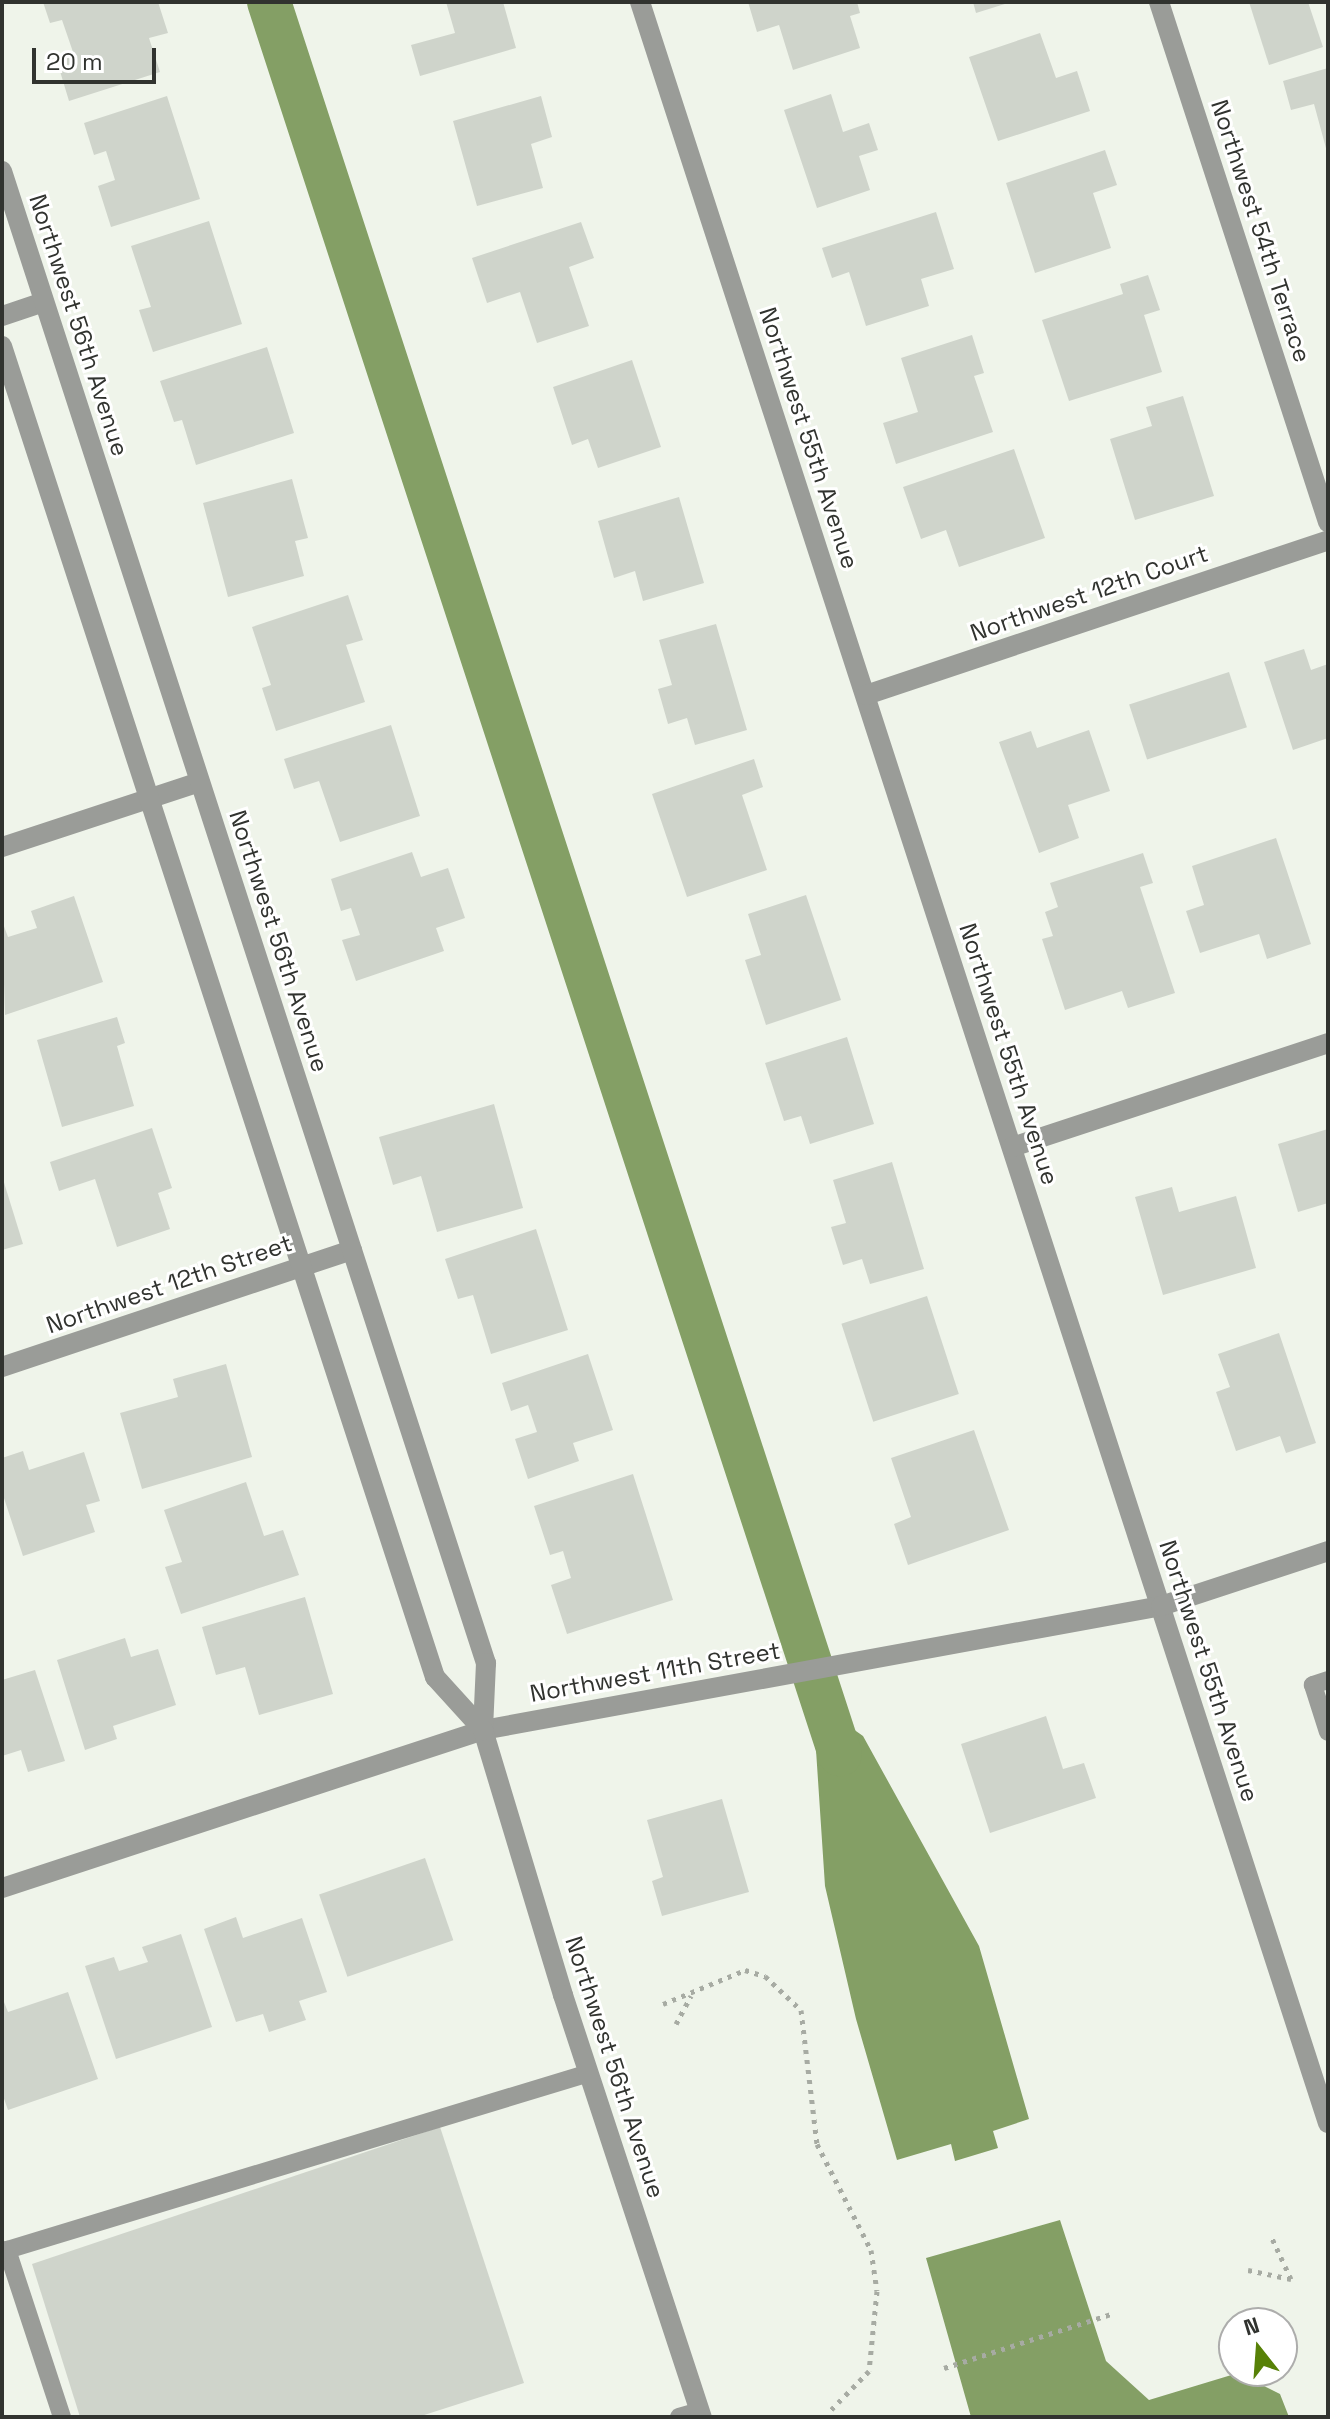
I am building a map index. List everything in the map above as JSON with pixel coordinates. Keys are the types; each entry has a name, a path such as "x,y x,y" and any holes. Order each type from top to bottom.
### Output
{"street":[{"name":"Northwest 55th Avenue","path":"640,2 1328,2123"},
{"name":"Northwest 54th Terrace","path":"1159,2 1328,522"},
{"name":"Northwest 56th Avenue","path":"2,171 486,1663 483,1730 589,2073 701,2414"},
{"path":"2,316 44,302"},
{"name":"Northwest 56th Avenue","path":"2,346 435,1677 483,1730"},
{"name":"Northwest 12th Court","path":"866,695 1328,540"},
{"path":"2,847 200,782"},
{"path":"1012,1147 1328,1043"},
{"name":"Northwest 12th Street","path":"2,1367 352,1250"},
{"name":"Northwest 11th Street","path":"2,1888 483,1730 1161,1606 1328,1551"}],"lane":[{"path":"1320,1683 1328,1732"},
{"path":"62,2417 7,2250 589,2073"},
{"path":"679,2417 701,2414"}],"path":[{"path":"663,2004 691,1995 745,1970 765,1976 801,2010 817,2144 871,2250 877,2291 869,2371 830,2411"},
{"path":"676,2024 691,1995"},
{"path":"1248,2270 1291,2279 1272,2238"},
{"path":"944,2368 1111,2314"}],"shaded area":[{"path":"827,1696 839,1703 846,1724 863,1736 979,1946 1029,2119 993,2131 998,2148 955,2161 951,2144 897,2160 856,2019 825,1886 816,1750 807,1712 814,1699"},
{"path":"1060,2220 1106,2361 1149,2400 1218,2379 1218,2387 1266,2387 1280,2394 1289,2417 971,2417 926,2258"}],"building":[{"path":"43,2 158,2 168,33 149,38 160,72 69,101 56,58 73,52 62,20 50,23"},
{"path":"446,2 503,2 516,48 420,76 411,45 455,33"},
{"path":"748,2 857,2 860,13 850,16 860,48 793,70 779,25 757,32"},
{"path":"973,2 1007,2 1008,3 976,13"},
{"path":"1249,2 1308,2 1323,47 1269,65"},
{"path":"1040,33 1056,78 1077,71 1090,111 998,141 969,57"},
{"path":"1328,68 1327,152 1314,104 1291,110 1283,81"},
{"path":"831,94 843,132 869,123 878,150 859,156 870,190 817,208 784,110"},
{"path":"167,96 200,199 111,227 98,186 115,180 106,151 94,155 84,123"},
{"path":"541,96 552,137 531,144 543,188 477,206 453,121"},
{"path":"1105,150 1117,185 1093,193 1111,248 1035,273 1006,183"},
{"path":"936,212 954,269 921,279 929,306 866,326 849,272 832,278 822,248"},
{"path":"209,221 242,324 153,352 139,310 151,307 131,246"},
{"path":"581,222 594,258 569,267 589,326 537,343 520,292 487,303 472,258"},
{"path":"1148,275 1160,310 1144,315 1162,372 1069,401 1042,320 1123,294 1120,284"},
{"path":"972,335 984,373 974,376 993,432 896,464 883,423 918,412 901,358"},
{"path":"267,347 294,433 196,465 182,420 174,422 160,381"},
{"path":"632,360 661,447 598,468 588,439 572,445 553,387"},
{"path":"1183,396 1214,496 1135,520 1110,439 1152,426 1146,407"},
{"path":"1014,449 1045,538 959,567 946,530 921,539 903,487"},
{"path":"292,479 308,538 295,541 304,576 228,597 203,503"},
{"path":"679,497 704,583 643,601 635,571 614,578 598,521"},
{"path":"348,595 363,640 346,645 365,702 276,731 262,688 271,685 252,627"},
{"path":"716,624 747,730 695,745 687,718 668,724 658,689 672,685 659,640"},
{"path":"1304,649 1311,670 1328,664 1328,738 1293,750 1264,662"},
{"path":"1229,672 1247,727 1147,760 1129,704"},
{"path":"391,725 420,816 340,842 319,781 294,789 284,759"},
{"path":"1089,730 1110,791 1068,805 1079,838 1039,853 999,742 1031,731 1037,748"},
{"path":"754,759 763,787 742,795 767,870 687,897 652,794"},
{"path":"1276,838 1311,944 1267,959 1259,934 1200,953 1186,911 1204,905 1192,866"},
{"path":"412,852 421,877 448,868 465,918 436,928 444,951 356,981 342,940 360,935 351,908 341,911 331,879"},
{"path":"1143,853 1153,883 1140,887 1175,993 1128,1008 1122,991 1065,1010 1042,939 1053,936 1045,912 1058,907 1050,883"},
{"path":"806,895 841,1000 766,1025 745,960 761,955 748,914"},
{"path":"74,896 103,982 5,1015 2,921 8,937 37,928 31,911"},
{"path":"117,1017 125,1043 117,1046 134,1106 62,1127 37,1040"},
{"path":"847,1037 874,1124 810,1144 801,1116 784,1121 765,1063"},
{"path":"494,1104 523,1208 437,1232 421,1176 393,1185 379,1137"},
{"path":"152,1128 172,1188 158,1193 170,1229 117,1247 95,1179 59,1191 50,1162"},
{"path":"1328,1129 1328,1203 1298,1212 1278,1144"},
{"path":"892,1162 924,1269 870,1284 862,1259 843,1265 831,1227 846,1223 833,1180"},
{"path":"2,1176 23,1244 2,1250"},
{"path":"1172,1187 1179,1212 1236,1196 1256,1268 1163,1295 1135,1197"},
{"path":"536,1229 568,1330 491,1354 473,1295 458,1299 445,1259"},
{"path":"927,1296 959,1394 873,1422 841,1324"},
{"path":"1279,1333 1316,1443 1286,1453 1280,1436 1236,1451 1216,1392 1230,1387 1218,1354"},
{"path":"588,1354 613,1430 573,1443 579,1461 528,1479 515,1439 537,1432 528,1405 511,1411 502,1383"},
{"path":"226,1364 252,1457 142,1489 120,1413 178,1397 173,1379"},
{"path":"974,1430 1009,1530 908,1565 894,1524 911,1517 891,1458"},
{"path":"23,1451 29,1470 84,1452 100,1501 86,1505 95,1532 23,1556 2,1492 2,1458"},
{"path":"633,1474 673,1600 567,1634 551,1585 571,1578 563,1551 550,1555 534,1506"},
{"path":"246,1482 264,1536 283,1530 299,1575 181,1614 165,1567 182,1562 164,1510"},
{"path":"305,1597 333,1694 259,1715 245,1667 216,1675 202,1627"},
{"path":"125,1638 131,1657 158,1649 176,1705 113,1726 117,1739 85,1750 57,1660"},
{"path":"35,1670 65,1761 28,1772 21,1750 2,1756 2,1680"},
{"path":"1046,1716 1063,1769 1084,1763 1096,1798 990,1833 961,1744"},
{"path":"722,1799 749,1892 662,1916 652,1881 663,1877 647,1820"},
{"path":"425,1858 453,1940 347,1977 319,1894"},
{"path":"236,1917 243,1938 302,1918 327,1992 299,2001 306,2020 269,2032 263,2014 236,2022 204,1929"},
{"path":"181,1934 212,2027 116,2059 85,1966 114,1957 119,1971 148,1962 142,1947"},
{"path":"68,1992 98,2079 8,2110 2,2093 2,1997 8,2012"},
{"path":"440,2127 524,2383 418,2417 80,2417 32,2264"}],"waterway":[{"path":"269,2 840,1754"}]}
